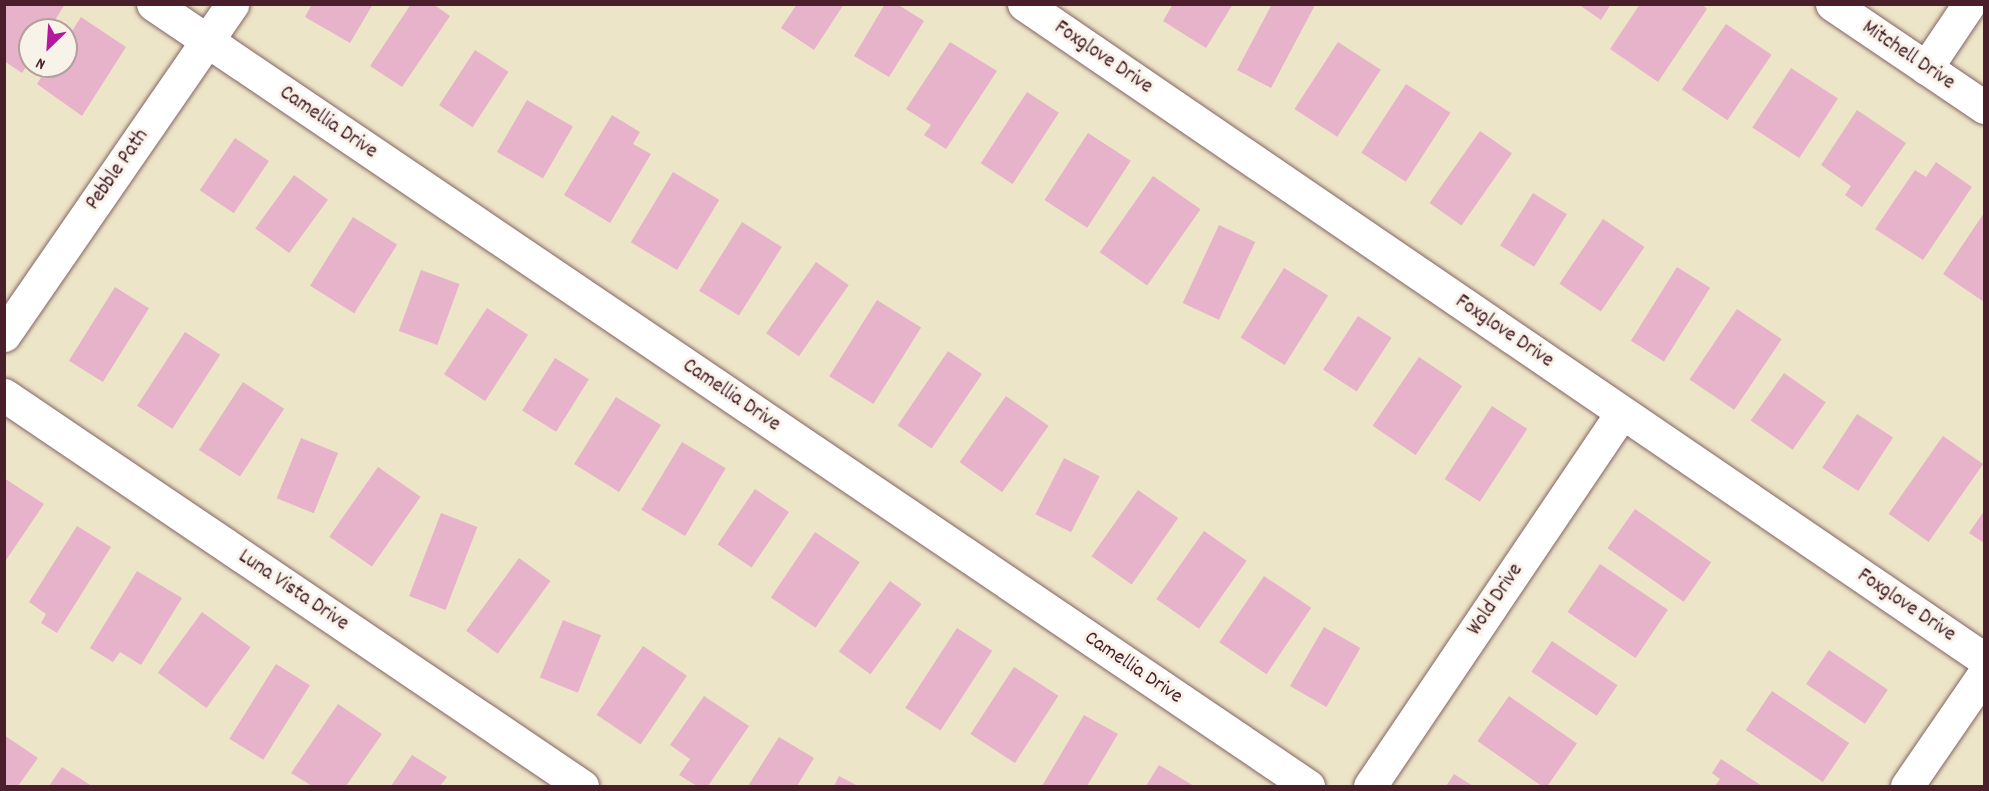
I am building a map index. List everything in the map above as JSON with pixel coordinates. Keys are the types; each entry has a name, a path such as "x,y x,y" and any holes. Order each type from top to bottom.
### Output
{"street":[{"name":"Camellia Drive","path":"153,4 1308,786"},
{"name":"Pebble Path","path":"4,335 232,4"},
{"name":"Foxglove Drive","path":"1024,4 1984,659"},
{"name":"Mitchell Drive","path":"1832,4 1984,107"},
{"path":"1926,68 1969,4"},
{"name":"Luna Vista Drive","path":"4,395 582,786"},
{"name":"Wold Drive","path":"1370,786 1622,413"},
{"path":"1907,786 1984,674"}],"building":[{"path":"4,4 65,4 56,18 18,18 18,70 4,61"},
{"path":"312,4 373,4 350,43 305,17"},
{"path":"411,4 433,4 450,16 402,87 370,66"},
{"path":"797,4 844,4 814,50 781,28"},
{"path":"885,4 897,4 924,21 889,77 854,56"},
{"path":"1173,4 1233,4 1206,48 1163,21"},
{"path":"1272,4 1309,4 1314,7 1271,88 1237,70"},
{"path":"1578,4 1611,4 1601,20"},
{"path":"1640,4 1701,4 1707,9 1658,82 1610,49"},
{"path":"81,17 126,47 82,116 37,84 41,78 78,78 78,22"},
{"path":"1726,24 1772,55 1727,120 1682,89"},
{"path":"950,42 997,71 946,149 924,135 931,125 906,109"},
{"path":"1338,42 1381,70 1337,137 1294,109"},
{"path":"475,50 509,72 473,127 439,105"},
{"path":"1791,68 1838,98 1799,158 1752,128"},
{"path":"1406,84 1450,113 1406,182 1361,153"},
{"path":"1027,92 1059,113 1013,184 981,163"},
{"path":"527,100 573,126 543,178 497,152"},
{"path":"1857,110 1906,143 1862,207 1845,195 1851,186 1821,165"},
{"path":"612,115 640,132 633,144 651,154 610,223 564,195"},
{"path":"1480,131 1512,153 1461,225 1430,203"},
{"path":"1088,133 1131,161 1087,228 1044,200"},
{"path":"235,138 269,161 234,213 200,190"},
{"path":"1936,162 1972,187 1923,260 1875,229 1915,170 1926,177"},
{"path":"673,172 719,200 677,270 631,242"},
{"path":"294,175 328,200 289,253 255,228"},
{"path":"1153,176 1201,209 1147,285 1100,252"},
{"path":"1533,193 1567,214 1534,267 1500,246"},
{"path":"1984,213 1984,302 1943,274"},
{"path":"353,217 397,245 354,313 310,286"},
{"path":"1603,219 1644,247 1601,312 1559,284"},
{"path":"742,222 782,247 739,316 699,291"},
{"path":"1219,225 1255,242 1219,320 1183,303"},
{"path":"816,262 849,285 799,356 766,333"},
{"path":"1677,267 1710,288 1664,361 1631,341"},
{"path":"1284,268 1328,296 1285,365 1241,338"},
{"path":"421,270 460,284 437,345 399,331"},
{"path":"115,287 149,308 103,382 69,361"},
{"path":"877,300 921,328 873,404 829,376"},
{"path":"487,308 528,335 485,401 444,374"},
{"path":"1737,309 1782,339 1734,410 1689,379"},
{"path":"1358,316 1392,338 1357,391 1323,370"},
{"path":"185,332 220,355 172,429 137,406"},
{"path":"948,351 982,374 932,449 898,426"},
{"path":"1419,357 1462,386 1416,455 1373,426"},
{"path":"555,358 589,379 556,432 522,411"},
{"path":"1784,373 1826,402 1793,450 1751,421"},
{"path":"243,382 284,409 240,477 199,450"},
{"path":"1006,396 1049,426 1002,492 960,462"},
{"path":"616,397 661,425 619,492 574,464"},
{"path":"1492,406 1527,429 1480,502 1445,479"},
{"path":"1857,414 1893,437 1858,491 1822,468"},
{"path":"1943,436 1983,464 1929,542 1889,514"},
{"path":"301,438 338,453 314,513 277,498"},
{"path":"682,442 726,468 685,536 641,510"},
{"path":"1064,458 1100,476 1071,532 1035,514"},
{"path":"378,467 421,497 372,566 329,537"},
{"path":"4,478 44,504 4,563"},
{"path":"755,489 789,512 752,567 718,545"},
{"path":"1138,490 1178,518 1132,584 1092,556"},
{"path":"1635,509 1711,562 1684,602 1607,548"},
{"path":"1984,511 1984,543 1969,533"},
{"path":"441,513 477,527 446,610 409,596"},
{"path":"77,526 111,547 57,633 41,623 46,614 29,602"},
{"path":"1204,531 1247,561 1199,629 1156,599"},
{"path":"815,532 860,562 816,628 771,597"},
{"path":"519,558 551,581 498,654 466,631"},
{"path":"1600,564 1668,610 1636,658 1568,612"},
{"path":"137,571 182,598 141,665 120,652 113,662 90,648"},
{"path":"1264,576 1311,608 1267,674 1219,642"},
{"path":"890,581 922,604 870,674 839,651"},
{"path":"202,612 251,647 206,708 158,673"},
{"path":"563,620 601,635 578,693 540,677"},
{"path":"1324,627 1360,648 1326,707 1290,686"},
{"path":"957,628 992,651 940,731 905,708"},
{"path":"1552,641 1617,685 1597,716 1531,672"},
{"path":"643,646 687,676 641,744 597,715"},
{"path":"1829,650 1888,690 1865,724 1806,684"},
{"path":"276,664 310,685 263,760 229,739"},
{"path":"1014,667 1058,696 1015,763 970,734"},
{"path":"1772,691 1849,743 1823,782 1746,730"},
{"path":"704,696 749,726 708,786 697,786 679,775 690,759 670,745"},
{"path":"1509,696 1577,744 1547,786 1542,786 1477,741"},
{"path":"338,704 382,734 346,786 312,786 291,773"},
{"path":"1084,715 1118,734 1087,786 1042,786"},
{"path":"4,735 38,758 18,786 4,786"},
{"path":"779,737 814,758 797,786 748,786"},
{"path":"412,755 447,777 440,786 391,786"},
{"path":"1721,759 1762,786 1715,786 1720,779 1712,773"},
{"path":"1159,765 1194,786 1146,786"},
{"path":"62,767 92,786 49,786"},
{"path":"1454,774 1473,786 1446,786"},
{"path":"839,776 858,786 834,786"}]}
